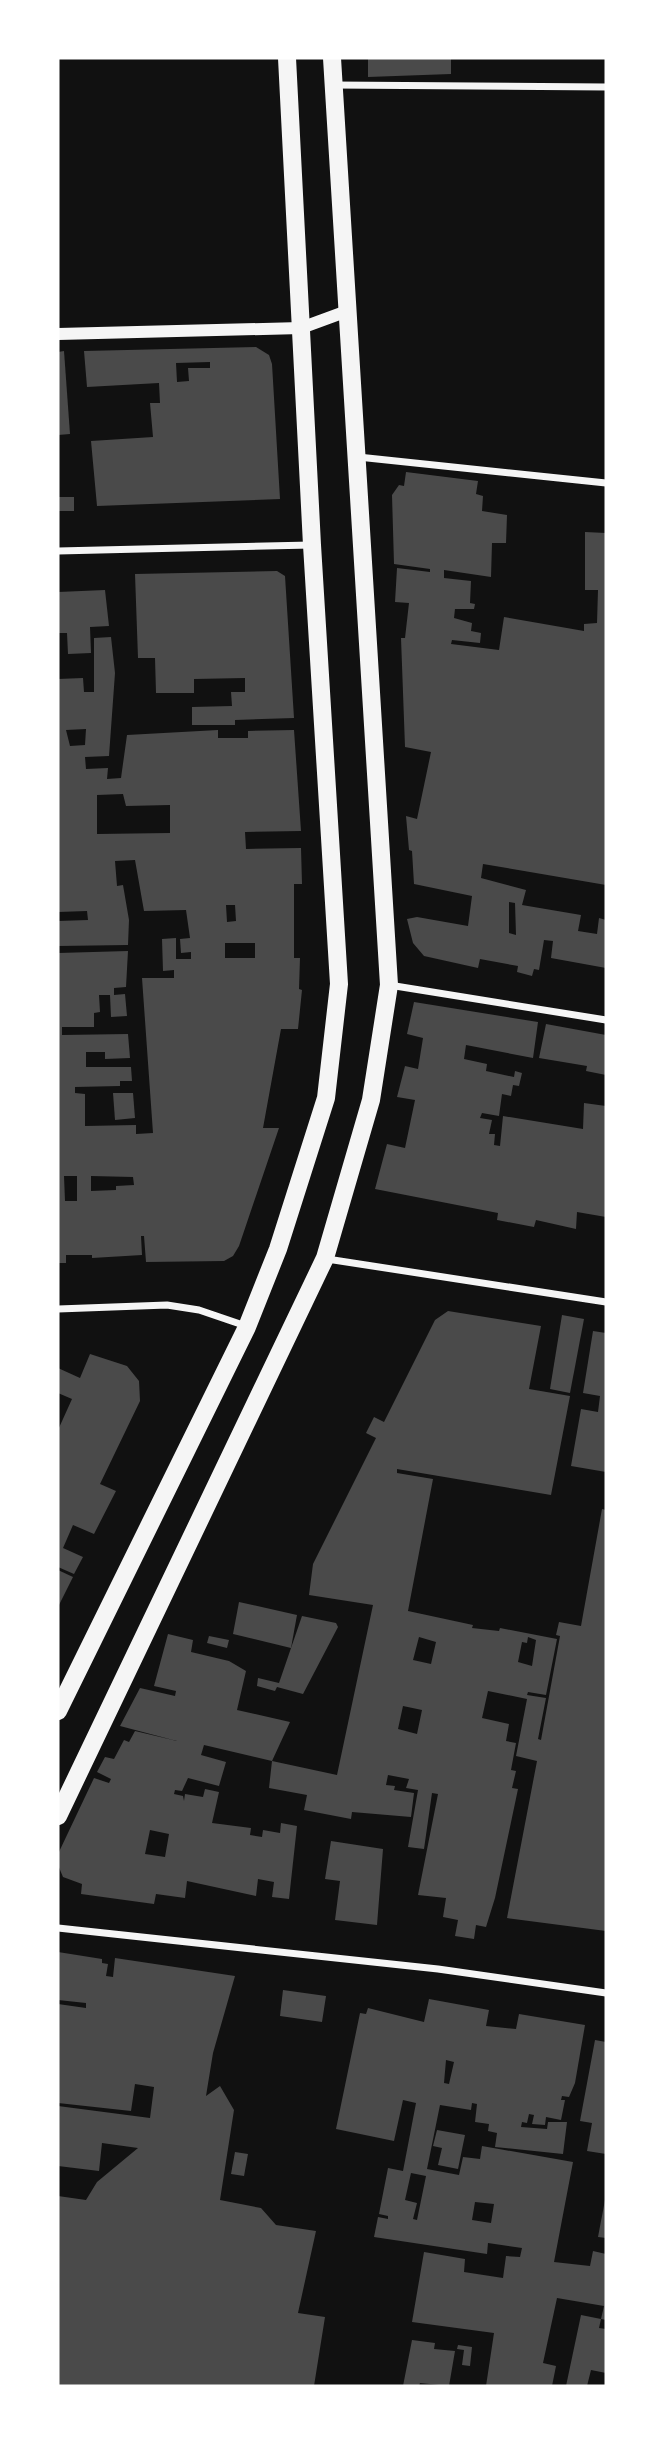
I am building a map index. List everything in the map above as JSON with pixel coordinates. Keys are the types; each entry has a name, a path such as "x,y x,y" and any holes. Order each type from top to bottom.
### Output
{"main road":[{"path":"58,1711 247,1327 278,1249 326,1098 340,984 312,545 287,58"},
{"path":"58,1816 325,1258 371,1100 389,985 350,310 332,58"}],"street":[{"path":"334,85 606,87"},
{"path":"58,334 301,328 350,310"},
{"path":"357,457 606,483"},
{"path":"58,551 312,545"},
{"path":"389,985 606,1020"},
{"path":"325,1258 606,1302"},
{"path":"58,1309 167,1305 199,1310 247,1327"},
{"path":"58,1928 438,1969 606,1993"}],"building":[{"path":"368,58 451,58 451,74 368,77"},
{"path":"256,347 269,355 272,364 280,499 97,506 91,441 153,437 150,403 160,403 159,383 87,387 84,351","holes":["210,362 210,368 188,368 189,381 177,382 176,363"]},
{"path":"64,351 70,434 58,435 58,352"},
{"path":"406,472 478,481 476,494 483,496 482,511 507,515 506,543 492,543 491,577 444,570 444,578 471,581 470,603 475,604 474,609 455,609 454,618 472,623 471,631 481,633 480,643 452,640 451,644 499,650 504,617 584,631 584,624 597,623 598,590 585,590 585,532 606,533 606,885 483,864 481,878 526,890 522,905 581,915 578,931 597,934 599,918 606,920 606,968 551,958 553,941 544,940 539,970 534,969 532,976 517,972 518,966 480,959 478,968 424,956 413,943 407,919 417,917 468,926 472,896 414,884 406,816 417,819 431,752 405,747 401,638 405,638 409,603 395,602 397,568 430,572 430,569 394,564 392,495 399,485 404,486","holes":["509,902 515,903 516,935 509,933"]},
{"path":"58,497 74,497 74,511 58,511"},
{"path":"277,571 285,576 294,718 235,720 235,725 192,725 192,707 232,706 231,692 245,692 245,678 194,679 194,693 156,693 155,658 138,658 135,574"},
{"path":"105,590 109,626 90,627 91,653 68,654 67,633 58,633 58,592"},
{"path":"111,637 115,673 109,756 85,757 86,769 108,768 107,779 121,778 127,735 218,730 218,738 248,738 248,731 294,730 301,831 245,832 246,849 301,848 302,884 294,884 294,958 300,958 299,989 302,990 298,1029 281,1029 263,1128 279,1128 239,1246 233,1256 224,1261 146,1262 144,1236 141,1236 142,1255 92,1258 92,1255 66,1255 66,1263 58,1263 58,953 128,951 126,987 114,988 114,995 125,994 127,1016 111,1017 110,995 99,995 100,1012 94,1013 94,1027 62,1027 62,1035 128,1034 130,1058 105,1059 105,1052 86,1052 86,1067 131,1067 132,1081 120,1081 120,1086 75,1087 75,1093 85,1094 85,1126 136,1125 136,1134 153,1133 142,978 174,978 174,970 163,971 162,939 176,938 176,959 191,959 191,952 181,953 180,939 190,938 186,910 144,911 135,860 115,861 117,886 123,885 129,920 128,945 58,946 58,921 88,920 87,911 58,912 58,679 83,678 84,692 94,692 94,638","holes":["86,729 85,745 70,746 66,730","123,794 126,806 170,805 170,833 97,834 97,795","226,905 235,905 236,921 227,922","225,943 255,943 255,958 225,958","64,1176 77,1176 77,1201 65,1201","91,1176 133,1177 134,1185 116,1186 116,1190 91,1191"]},
{"path":"414,1002 538,1022 533,1058 466,1045 464,1059 487,1064 486,1071 514,1077 515,1071 522,1073 519,1086 513,1085 511,1096 502,1094 499,1116 482,1113 480,1118 492,1120 489,1134 495,1134 494,1145 500,1146 503,1116 583,1129 584,1103 606,1106 606,1217 577,1212 576,1229 536,1220 534,1227 497,1220 498,1213 375,1189 387,1144 405,1148 415,1100 397,1097 405,1066 418,1069 423,1038 407,1034"},
{"path":"546,1024 606,1035 606,1075 586,1071 587,1066 539,1058"},
{"path":"113,1093 133,1093 135,1118 115,1120"},
{"path":"448,1311 541,1326 529,1389 570,1396 551,1495 397,1469 397,1473 433,1479 408,1611 473,1625 472,1628 499,1631 500,1628 557,1639 546,1695 528,1692 527,1695 546,1698 538,1739 541,1740 560,1636 556,1635 559,1622 581,1626 602,1509 606,1510 606,1931 507,1918 537,1761 516,1756 527,1699 488,1691 482,1718 509,1724 506,1741 516,1743 511,1770 516,1771 512,1788 518,1789 495,1898 486,1927 476,1925 474,1939 455,1936 458,1920 443,1917 446,1898 418,1895 438,1794 432,1793 424,1849 408,1847 418,1790 406,1788 409,1779 388,1775 386,1785 395,1786 394,1790 414,1793 411,1817 352,1812 351,1819 304,1810 307,1795 269,1788 272,1761 337,1775 373,1605 309,1595 313,1564 376,1438 366,1433 374,1417 384,1422 435,1320","holes":["419,1637 436,1642 431,1664 413,1660","528,1637 536,1640 532,1666 518,1662 522,1642 527,1643","403,1706 422,1710 417,1734 398,1729"]},
{"path":"562,1315 584,1319 570,1393 550,1389"},
{"path":"593,1331 606,1333 606,1472 571,1466 581,1409 598,1412 600,1396 583,1393"},
{"path":"90,1354 127,1366 139,1381 140,1401 100,1484 116,1491 94,1534 73,1525 63,1548 83,1557 74,1574 58,1567 58,1430 72,1399 58,1393 58,1368 80,1378"},
{"path":"58,1570 73,1577 58,1607"},
{"path":"239,1602 297,1615 291,1648 233,1634"},
{"path":"302,1616 336,1623 338,1627 303,1694 277,1687 275,1691 257,1686 258,1678 279,1683"},
{"path":"168,1634 193,1640 191,1652 229,1661 246,1671 237,1710 290,1722 272,1761 204,1745 201,1755 226,1762 219,1786 188,1778 182,1791 175,1790 174,1794 183,1796 184,1801 185,1794 203,1797 205,1789 219,1792 212,1823 251,1828 250,1835 262,1837 263,1830 280,1833 281,1823 297,1826 289,1899 272,1897 274,1882 258,1879 256,1896 187,1881 185,1898 156,1894 154,1904 81,1894 82,1884 63,1877 58,1865 58,1854 94,1778 109,1783 111,1779 97,1772 105,1757 114,1759 124,1740 129,1742 135,1731 177,1741 120,1726 140,1688 175,1696 176,1691 154,1686","holes":["150,1830 169,1834 165,1857 145,1854"]},
{"path":"209,1636 229,1640 227,1648 207,1643"},
{"path":"331,1841 383,1849 377,1925 335,1920 340,1881 325,1879"},
{"path":"58,1952 102,1959 102,1963 108,1964 106,1976 113,1977 115,1958 235,1976 213,2053 206,2096 220,2086 234,2110 220,2200 261,2208 276,2225 316,2231 298,2313 325,2317 314,2386 58,2386 58,2196 86,2200 97,2182 138,2148 102,2143 99,2171 58,2166 58,2106 150,2118 154,2087 135,2084 131,2111 58,2103 58,2004 86,2008 86,2003 58,2000"},
{"path":"283,1990 326,1996 322,2022 280,2016"},
{"path":"429,1999 489,2010 486,2026 516,2029 519,2014 585,2025 575,2083 569,2097 562,2096 561,2100 565,2100 561,2120 546,2117 545,2125 532,2124 534,2115 529,2114 527,2123 522,2122 521,2127 547,2129 548,2122 567,2122 563,2154 495,2147 497,2133 488,2131 489,2124 475,2122 477,2104 472,2103 471,2110 440,2105 427,2169 459,2175 463,2157 480,2159 482,2146 573,2162 554,2262 590,2266 593,2251 606,2254 606,2320 601,2319 604,2306 557,2298 543,2363 556,2366 552,2386 486,2386 494,2333 412,2322 424,2252 465,2259 464,2272 503,2278 506,2256 520,2257 522,2248 488,2243 487,2254 374,2237 378,2217 388,2219 388,2216 379,2214 388,2168 403,2171 416,2103 403,2100 394,2141 336,2129 360,2013 366,2014 368,2008 424,2022","holes":["446,2060 454,2062 449,2084 444,2083","411,2173 426,2176 417,2220 413,2219 417,2203 405,2200","475,2202 494,2204 491,2223 472,2220"]},
{"path":"595,2040 606,2042 606,2154 587,2151 592,2123 580,2121"},
{"path":"437,2130 465,2135 458,2169 438,2165 442,2148 433,2146"},
{"path":"235,2152 248,2154 244,2176 231,2174"},
{"path":"606,2200 606,2238 598,2237"},
{"path":"581,2315 601,2319 599,2328 606,2329 606,2373 591,2370 587,2386 566,2386"},
{"path":"412,2340 435,2343 434,2349 455,2351 449,2386 420,2383 419,2386 403,2386"},
{"path":"458,2345 472,2347 470,2366 462,2365 464,2350 457,2349"}]}
